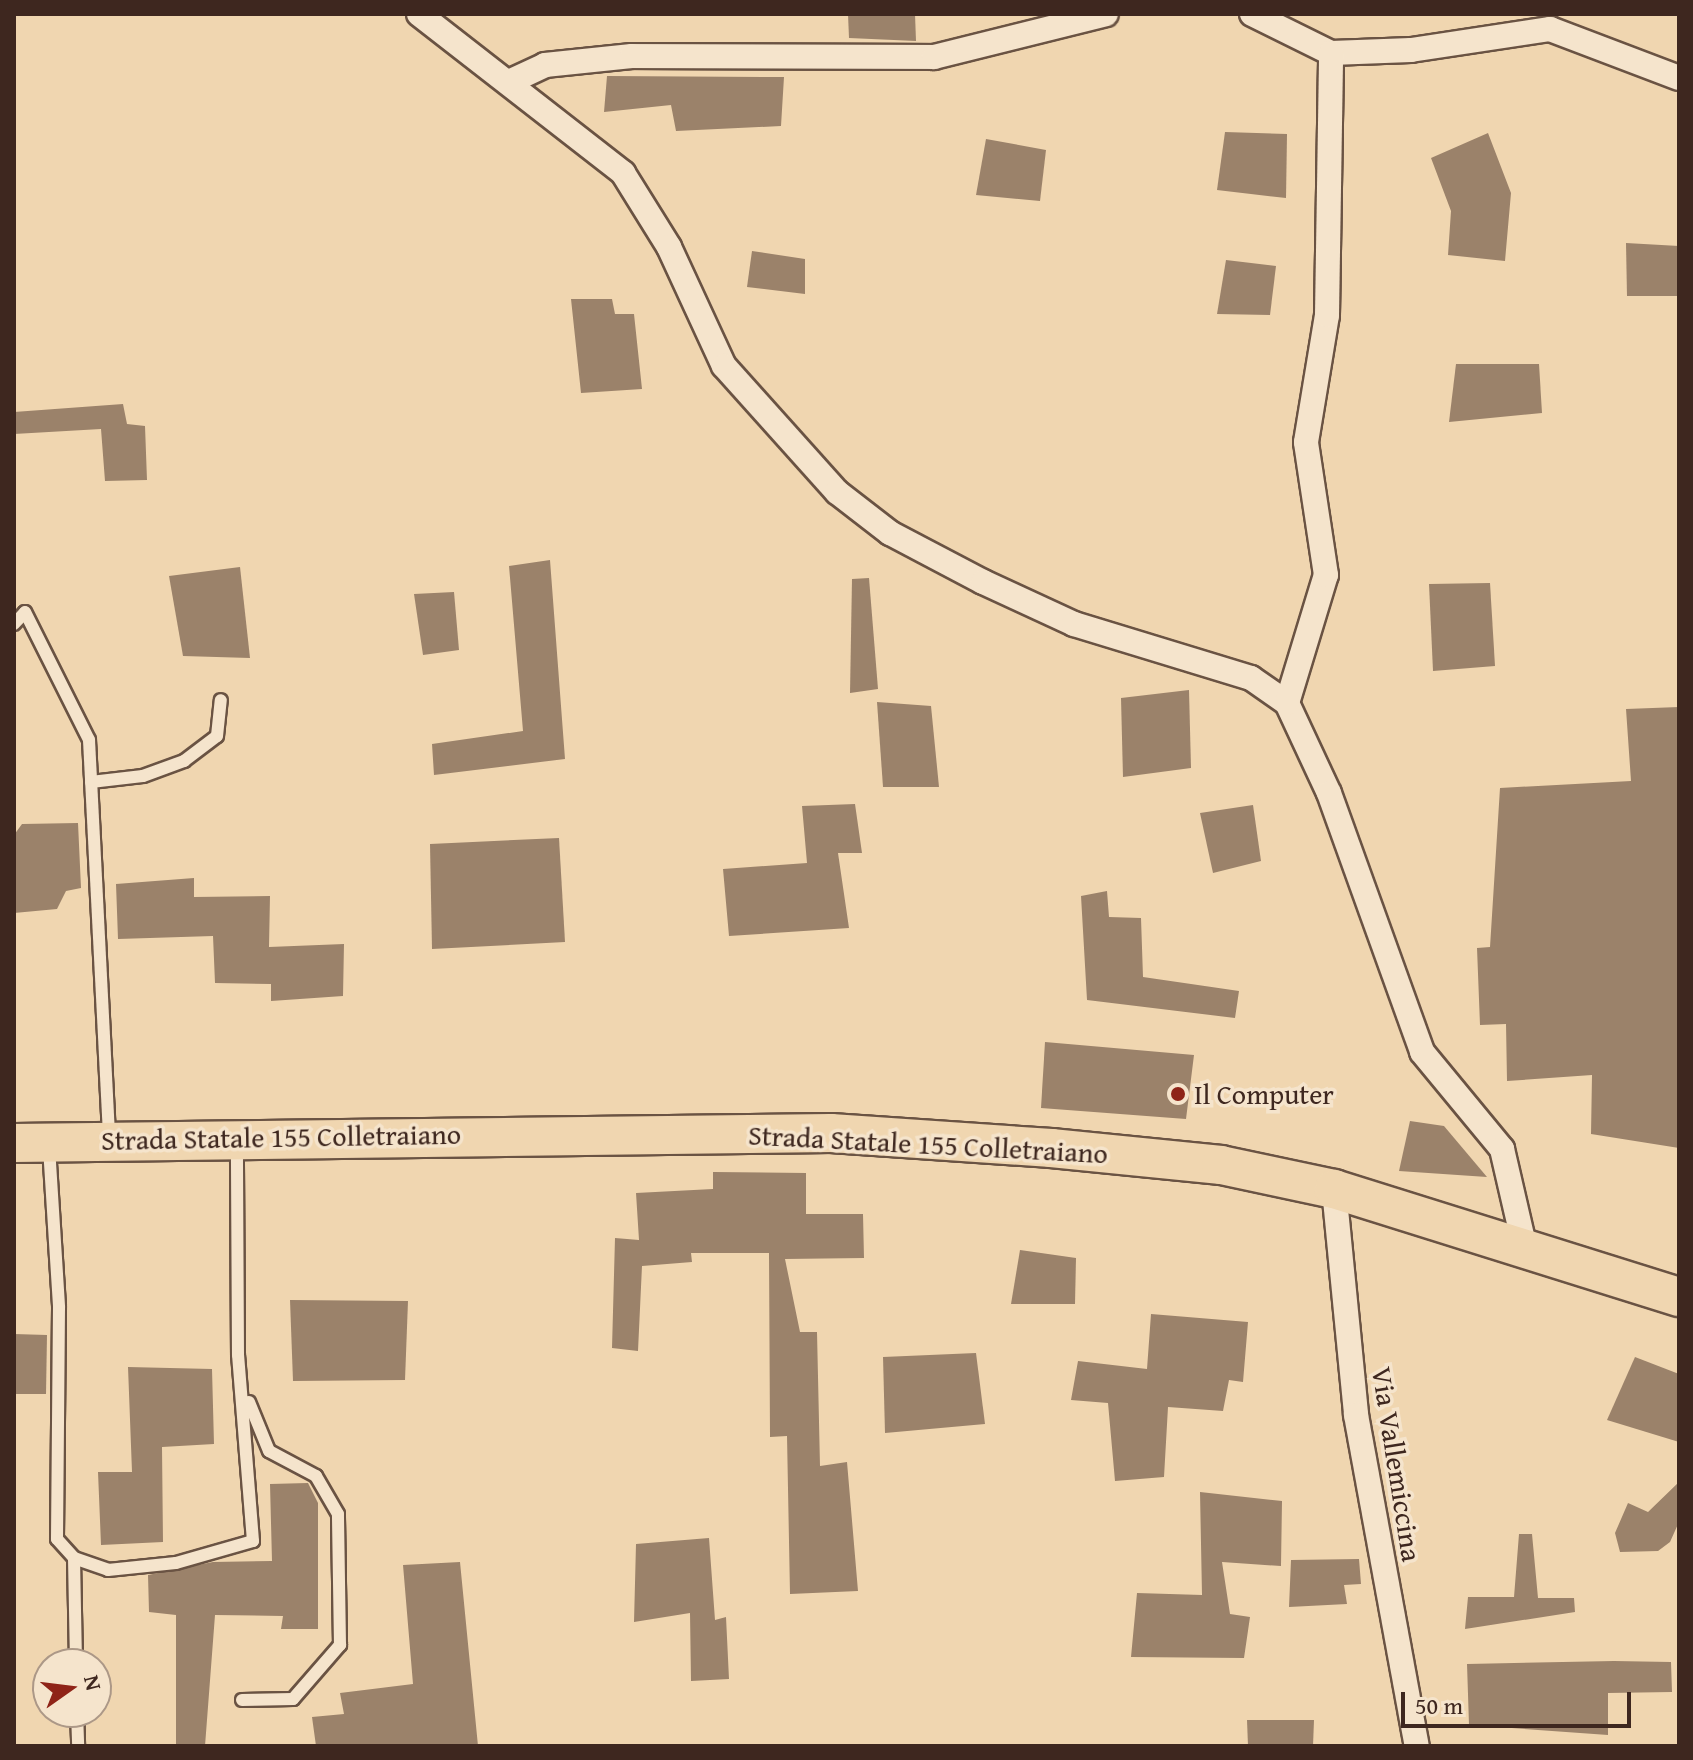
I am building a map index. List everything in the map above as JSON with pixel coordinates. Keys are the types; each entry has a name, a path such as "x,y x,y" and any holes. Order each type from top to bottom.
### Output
{"main road":[{"name":"Strada Statale 155 Colletraiano","path":"31,1142 237,1136 831,1133 1221,1165 1334,1189 1524,1244 1679,1297"}],"street":[{"path":"419,14 623,173 669,247 724,366 837,492 933,559 1074,624 1251,678 1287,703 1324,779 1422,1052 1502,1149 1524,1244"},
{"path":"509,82 545,65 632,56 934,57 1106,14"},
{"path":"1252,14 1331,53 1411,50 1550,29 1679,78"},
{"path":"1287,703 1326,575 1306,442 1327,315 1331,53"},
{"name":"Via Vallemiccina","path":"1334,1189 1356,1415 1417,1746"}],"lane":[{"path":"14,624 25,612 89,740 110,1139"},
{"path":"91,782 143,776 184,761 217,736 221,700"},
{"path":"31,1142 59,1308 57,1539 74,1558 108,1570 176,1563 253,1541 245,1392 238,1355 237,1136"},
{"path":"242,1700 293,1699 340,1645 338,1514 316,1476 269,1451 245,1392"},
{"path":"74,1558 76,1648"}],"building":[{"path":"848,14 915,14 916,41 849,38"},
{"path":"607,76 784,77 781,126 676,131 671,105 604,112"},
{"path":"1225,132 1287,134 1286,198 1217,190"},
{"path":"1488,133 1511,193 1505,261 1448,255 1451,211 1431,158"},
{"path":"986,139 1046,150 1040,201 976,195"},
{"path":"1626,243 1679,246 1679,296 1627,296"},
{"path":"752,251 805,259 805,294 747,287"},
{"path":"1226,260 1276,266 1270,315 1217,314"},
{"path":"571,299 612,299 615,314 634,314 642,389 581,393"},
{"path":"1456,364 1539,364 1542,413 1449,422"},
{"path":"123,404 127,424 145,426 147,480 105,481 101,429 14,434 14,412"},
{"path":"550,560 565,759 434,775 432,744 523,731 509,566"},
{"path":"240,567 250,658 183,656 169,576"},
{"path":"869,578 878,689 850,693 852,579"},
{"path":"1490,583 1495,666 1433,671 1429,584"},
{"path":"454,592 459,650 423,655 414,594"},
{"path":"1189,690 1191,768 1123,777 1121,698"},
{"path":"877,702 931,706 939,787 883,787"},
{"path":"1679,707 1679,1148 1591,1134 1592,1075 1507,1081 1506,1024 1480,1025 1477,948 1490,947 1500,788 1631,781 1626,709"},
{"path":"855,804 862,853 838,853 849,928 729,936 723,869 807,863 802,806"},
{"path":"1253,805 1261,861 1213,873 1200,813"},
{"path":"78,823 81,888 66,891 57,909 14,913 14,835 22,824"},
{"path":"559,838 565,942 432,949 430,844"},
{"path":"194,878 194,897 270,896 269,947 344,944 343,996 271,1001 271,984 215,983 213,936 118,939 116,884"},
{"path":"1107,891 1109,917 1141,918 1143,977 1239,991 1235,1018 1087,1000 1081,896"},
{"path":"1045,1042 1194,1055 1186,1119 1041,1108"},
{"path":"1410,1121 1444,1126 1487,1177 1399,1171"},
{"path":"713,1172 806,1173 806,1214 863,1214 864,1258 785,1259 800,1332 817,1332 820,1466 847,1462 858,1591 790,1594 787,1436 770,1437 769,1253 691,1253 692,1262 642,1266 638,1351 612,1348 615,1238 639,1240 636,1193 713,1189"},
{"path":"1020,1250 1076,1258 1075,1304 1011,1304"},
{"path":"290,1300 408,1301 405,1380 293,1381"},
{"path":"1151,1314 1248,1322 1243,1382 1229,1380 1223,1411 1168,1407 1164,1477 1115,1481 1108,1403 1071,1400 1078,1361 1147,1369"},
{"path":"14,1334 47,1335 46,1394 14,1394"},
{"path":"976,1353 985,1424 885,1433 883,1357"},
{"path":"1635,1357 1679,1374 1679,1442 1607,1420"},
{"path":"128,1367 212,1369 214,1444 162,1447 163,1542 101,1545 98,1472 132,1472"},
{"path":"1679,1482 1679,1522 1670,1542 1658,1551 1620,1552 1615,1533 1628,1503 1648,1512"},
{"path":"308,1483 318,1503 318,1629 281,1629 283,1616 215,1615 205,1746 176,1746 176,1615 149,1612 148,1575 213,1562 272,1561 270,1484"},
{"path":"1200,1492 1282,1501 1281,1566 1222,1562 1230,1614 1250,1617 1244,1658 1131,1657 1137,1593 1202,1595"},
{"path":"1519,1534 1532,1534 1538,1598 1574,1598 1575,1612 1465,1629 1468,1597 1514,1597"},
{"path":"709,1538 715,1620 726,1617 729,1679 691,1681 690,1613 634,1622 636,1544"},
{"path":"1359,1559 1361,1584 1344,1585 1347,1604 1289,1607 1291,1560"},
{"path":"460,1562 478,1746 316,1746 312,1717 344,1714 340,1693 413,1684 403,1565"},
{"path":"1671,1662 1672,1692 1608,1693 1608,1735 1469,1725 1467,1664"},
{"path":"1247,1720 1314,1720 1313,1746 1248,1746"}],"place":[{"name":"Il Computer","path":"1178,1094"}]}
